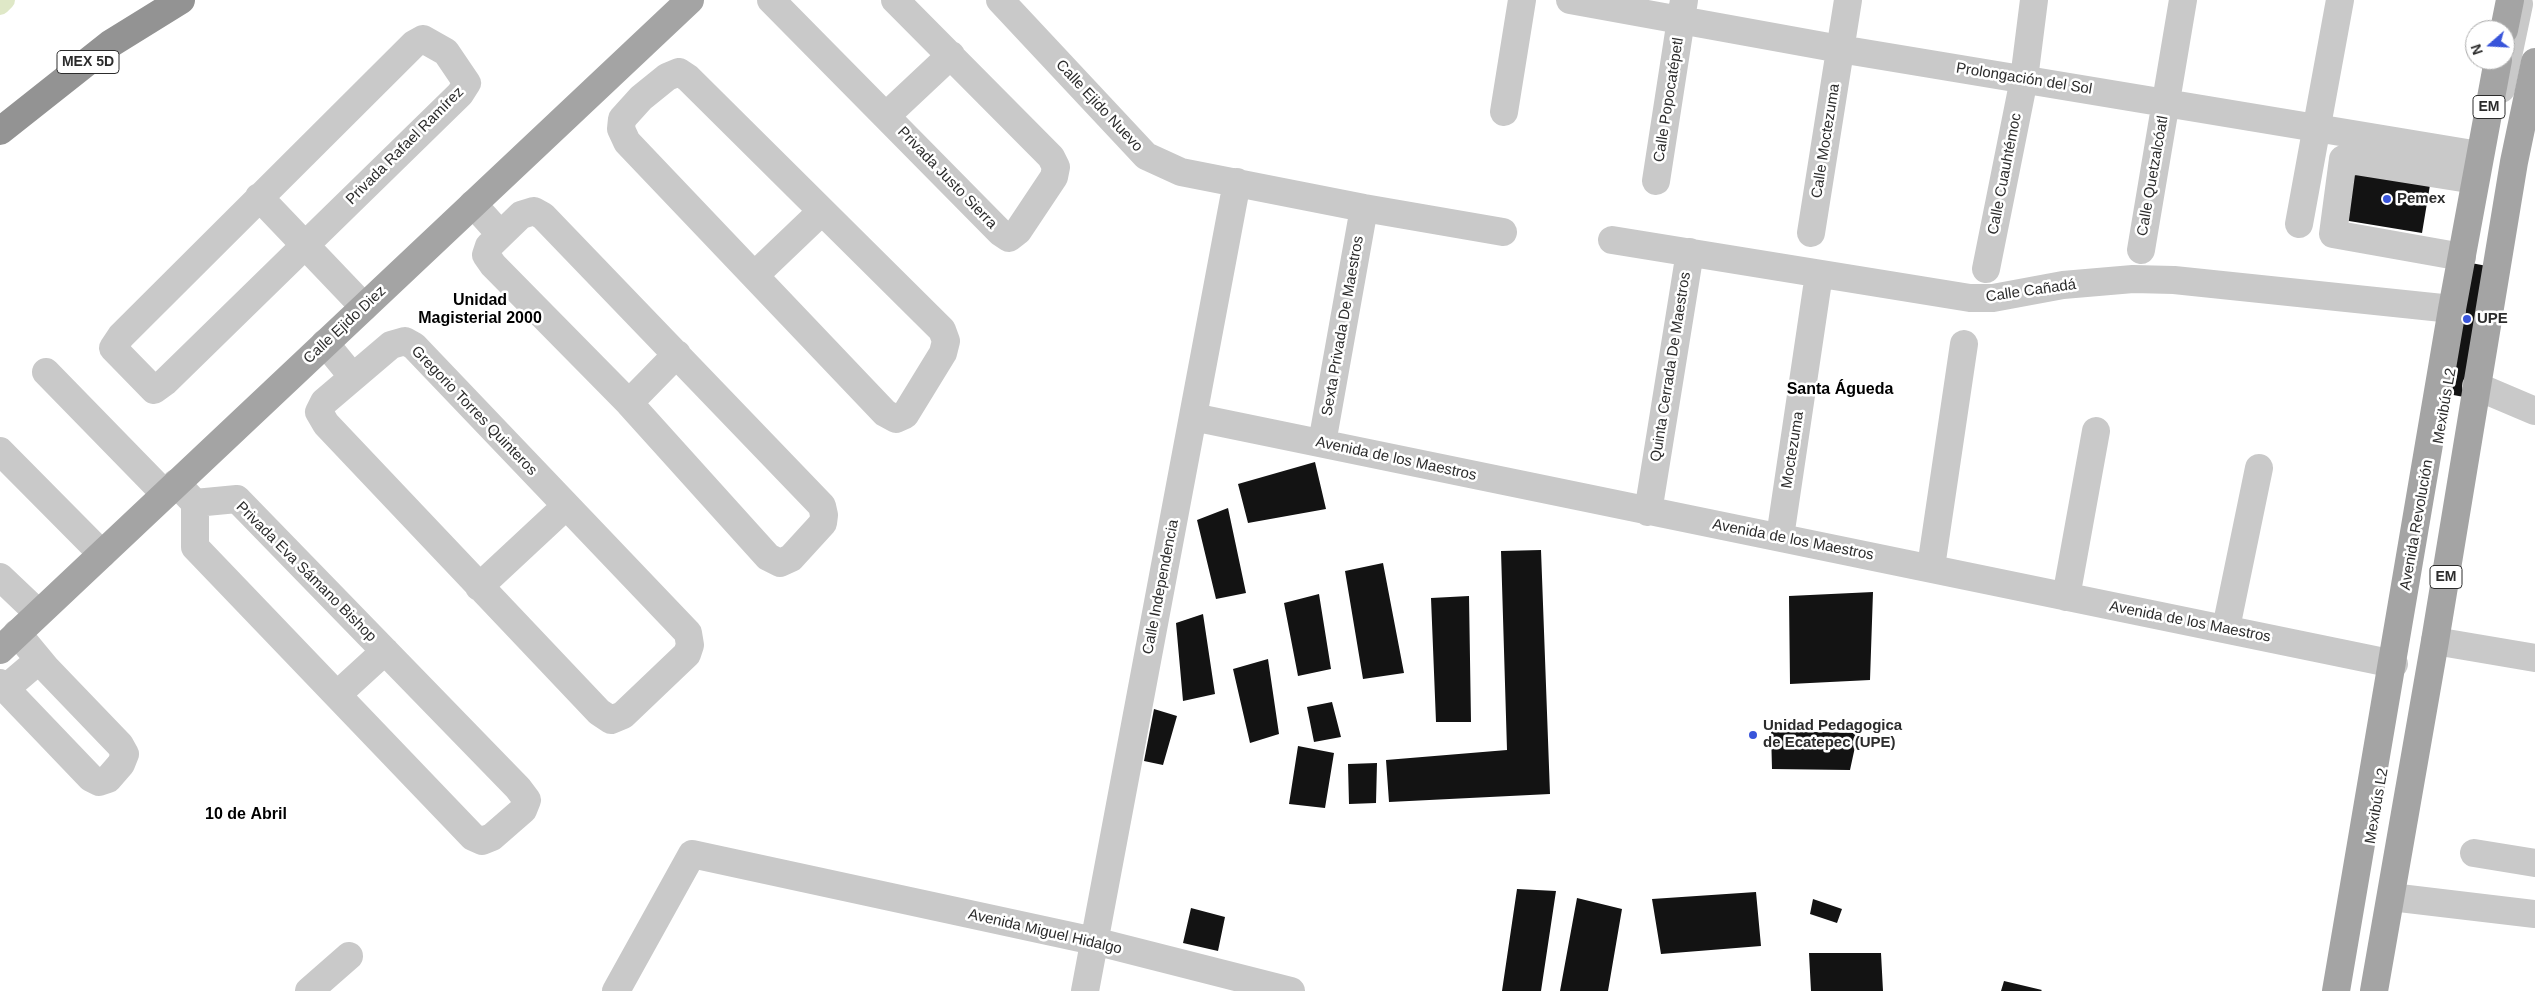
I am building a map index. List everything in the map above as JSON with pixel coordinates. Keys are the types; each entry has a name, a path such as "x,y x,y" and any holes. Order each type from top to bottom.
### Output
{"highway":[{"name":"MEX 5D","path":"0,131 110,44 181,0"}],"main road":[{"name":"Calle Ejido Diez","path":"9,642 690,0"},
{"path":"2506,20 2510,0"},
{"name":"Avenida Revolución","path":"2336,991 2394,664 2462,257 2499,163 2535,62"},
{"name":"Avenida Revolución","path":"2374,991 2435,641 2476,386 2499,163 2498,70"}],"street":[{"name":"Privada Justo Sierra","path":"771,0 1000,232 1009,238 1018,231 1054,177 1056,167 1051,157 895,0"},
{"name":"Calle Ejido Nuevo","path":"1000,0 1146,156 1181,172 1364,208 1503,232"},
{"path":"1504,112 1522,0"},
{"name":"Prolongación del Sol","path":"1570,0 1683,10 1840,49 2166,102 2499,163"},
{"name":"Calle Moctezuma","path":"1812,233 1848,0"},
{"name":"Calle Cuauhtémoc","path":"1986,269 2024,79 2034,0"},
{"name":"Calle Quetzalcóatl","path":"2141,250 2183,0"},
{"path":"2299,224 2340,0"},
{"name":"Mexibús L2","path":"2367,991 2499,163 2519,0"},
{"name":"Calle Popocatépetl","path":"1656,181 1683,10"},
{"name":"Mexibús L2","path":"2346,991 2499,163 2535,10"},
{"name":"Privada Rafael Ramírez","path":"424,40 446,52 467,83 460,94 165,382 154,390 134,372 113,348 121,336 259,197 414,44 424,40"},
{"name":"Privada Justo Sierra","path":"886,116 951,55"},
{"path":"616,71 641,98"},
{"path":"679,72 688,78 821,212 942,330 946,341 943,353 905,415 896,419 886,414 756,275 627,142 621,129 622,119 641,98 667,77 679,72"},
{"path":"2462,257 2333,234 2343,159 2499,163"},
{"name":"Calle Independencia","path":"1085,991 1237,182"},
{"path":"259,197 364,307"},
{"path":"473,204 500,234"},
{"name":"Sexta Privada De Maestros","path":"1322,443 1364,208"},
{"path":"534,211 543,216 677,354 822,506 824,515 822,523 791,558 780,563 768,557 629,403 493,265 486,255 489,246 521,215 534,211"},
{"path":"756,275 821,212"},
{"name":"Calle Cañadá","path":"1612,240 1970,298 1993,298 2063,285 2133,279 2174,280 2452,309"},
{"name":"Quinta Cerrada De Maestros","path":"1648,512 1690,252"},
{"name":"Moctezuma","path":"1780,537 1819,274"},
{"name":"Gregorio Torres Quinteros","path":"404,341 414,346 566,506 688,633 690,646 687,654 623,715 610,720 599,712 479,587 326,424 319,412 352,376 391,345 404,341"},
{"path":"325,344 352,376"},
{"path":"1931,567 1964,344"},
{"path":"629,403 677,354"},
{"path":"46,372 171,488 195,503"},
{"path":"2476,386 2535,411"},
{"name":"Avenida de los Maestros","path":"1193,417 1648,512 1931,567 2066,597 2226,628 2394,664"},
{"path":"2066,597 2096,431"},
{"path":"0,450 102,554"},
{"path":"2226,628 2259,468"},
{"name":"Privada Eva Sámano Bishop","path":"237,499 385,651 518,788 527,800 523,810 492,837 482,842 473,837 338,694 195,547 195,503 237,499"},
{"path":"479,587 566,506"},
{"path":"0,577 38,613"},
{"path":"2435,641 2535,658"},
{"path":"9,642 39,660 120,745 125,754 121,764 108,779 100,782 91,778 3,686 39,660"},
{"name":"Privada Eva Sámano Bishop","path":"338,694 385,651"},
{"path":"2474,853 2535,863"},
{"name":"Avenida Miguel Hidalgo","path":"616,991 692,854 1094,941 1275,989"},
{"path":"2390,897 2535,914"},
{"path":"309,991 349,956"}],"building":[{"name":"Pemex","path":"2351,167 2431,179 2422,233 2343,220"},
{"path":"2471,263 2487,266 2464,397 2448,394"},
{"path":"1315,462 1326,509 1248,523 1238,484"},
{"path":"1228,508 1246,593 1216,599 1197,520"},
{"path":"1541,550 1550,794 1389,802 1386,760 1507,750 1501,551"},
{"path":"1383,563 1404,673 1363,679 1345,571"},
{"path":"1873,592 1870,680 1790,684 1789,596"},
{"path":"1319,594 1331,669 1298,676 1284,603"},
{"path":"1469,596 1471,722 1436,722 1431,598"},
{"path":"1203,614 1215,694 1183,701 1176,623"},
{"path":"1268,659 1279,734 1250,743 1233,669"},
{"path":"1332,702 1341,737 1314,742 1307,707"},
{"path":"1154,709 1177,716 1163,765 1144,761"},
{"path":"1771,731 1858,733 1850,770 1772,769"},
{"path":"1298,746 1334,753 1325,808 1289,804"},
{"path":"1377,763 1376,803 1349,804 1348,764"},
{"path":"1517,889 1556,891 1541,991 1502,991"},
{"path":"1756,892 1761,946 1661,954 1652,899"},
{"path":"1577,898 1622,909 1608,991 1560,991"},
{"path":"1813,899 1842,909 1837,923 1810,914"},
{"path":"1191,908 1225,917 1218,951 1183,943"},
{"path":"1809,953 1881,953 1883,991 1811,991"},
{"path":"2004,981 2042,990 2001,991"}],"waterway":[{"path":"0,5 5,0"}],"place":[{"name":"Pemex","path":"2387,199"},
{"name":"UPE","path":"2467,319"},
{"name":"Unidad Pedagogica de Ecatepec (UPE)","path":"1753,735"}],"district":[{"name":"Unidad Magisterial 2000","path":"480,310"},
{"name":"Santa Águeda","path":"1840,390"},
{"name":"10 de Abril","path":"246,815"}]}
